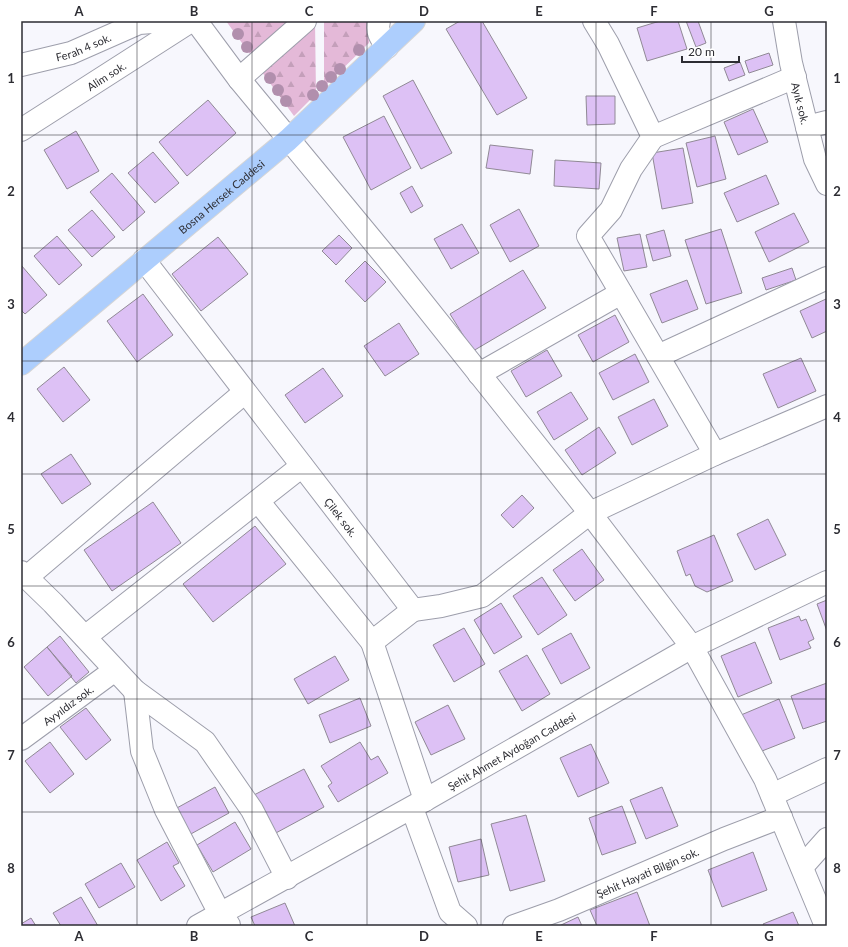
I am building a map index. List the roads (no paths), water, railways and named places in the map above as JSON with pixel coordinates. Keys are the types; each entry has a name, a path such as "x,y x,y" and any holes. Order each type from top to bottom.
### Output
{"main road":[{"name":"Bosna Hersek Caddesi","path":"21,364 288,140 414,21"}],"street":[{"name":"Ferah 4 sok.","path":"21,65 71,53 139,23 166,21"},
{"name":"Alim sok.","path":"21,130 191,21"},
{"path":"196,21 239,79 391,263 590,513 692,647 765,779 826,926"},
{"path":"239,79 305,21"},
{"path":"379,21 379,34 387,47"},
{"path":"594,21 608,44 653,137"},
{"name":"Ayık sok.","path":"784,21 795,77 817,124 815,159 827,184"},
{"path":"715,454 588,236 611,210 631,170 653,137 795,77"},
{"name":"Çilek sok.","path":"144,260 413,610"},
{"path":"658,356 827,278"},
{"path":"479,374 621,293"},
{"path":"245,392 24,575 53,603 135,692 205,742 252,810 287,878"},
{"path":"372,642 413,610 441,606 482,596 590,513 715,454 827,406"},
{"path":"85,637 302,466"},
{"path":"258,501 372,642 450,912 466,926"},
{"name":"Şehit Ahmet Aydoğan Caddesi","path":"198,926 225,920 287,878 692,647 827,582"},
{"name":"Ayyıldız sok.","path":"21,739 115,670"},
{"path":"135,692 142,751 166,810 225,920"},
{"path":"772,796 827,769"},
{"name":"Şehit Hayati Bilgin sok.","path":"514,926 559,910 724,839 781,817"},
{"path":"802,867 827,839"}]}
